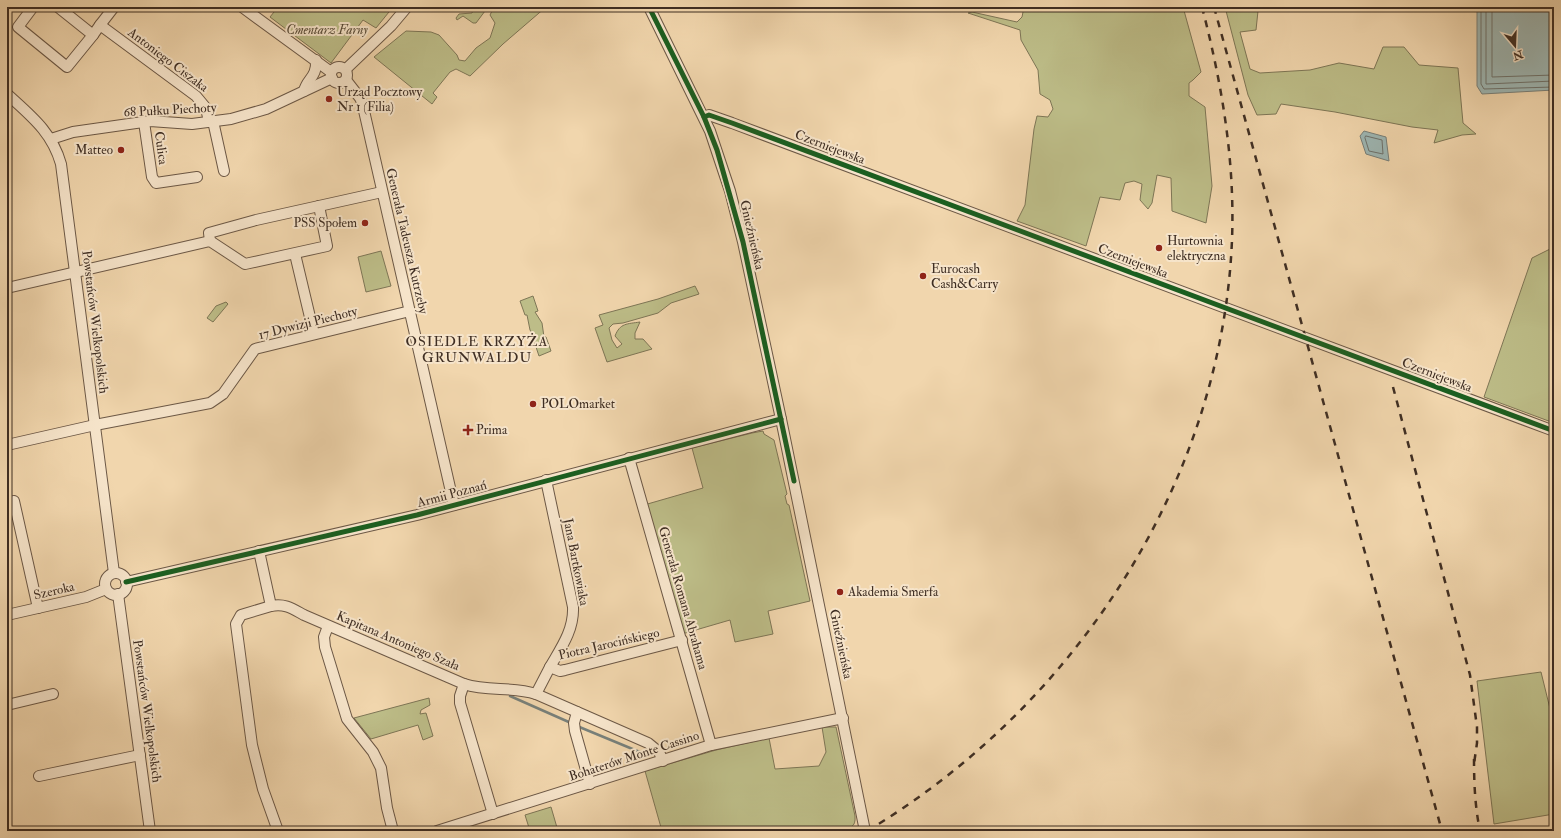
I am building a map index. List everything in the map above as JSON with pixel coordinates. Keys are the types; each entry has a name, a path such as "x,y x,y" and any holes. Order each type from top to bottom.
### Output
{"street":[{"path":"33,7 18,28 67,66 114,7"},
{"path":"58,7 93,34"},
{"path":"242,7 316,60 331,75 334,82 338,84 343,83 348,77 346,69 391,26 407,7"},
{"name":"Gnieźnieńska","path":"649,7 704,117 717,150 743,242 843,718 865,831"},
{"name":"Antoniego Ciszaka","path":"100,25 201,100 206,108 211,122 224,171"},
{"path":"304,91 306,85 314,74 316,60"},
{"name":"68 Pułku Piechoty","path":"51,138 72,132 144,122 192,124 211,122 256,113 304,91 331,75 335,68 339,67 346,69"},
{"name":"Generała Tadeusza Kutrzeby","path":"346,80 362,102 454,506"},
{"name":"Powstańców Wielkopolskich","path":"7,94 39,124 51,138 61,164 114,573"},
{"name":"Czerniejewska","path":"704,117 709,115 746,128 1554,431"},
{"name":"Culica","path":"144,122 152,177 156,183 197,177"},
{"path":"210,241 209,233 256,220 382,192"},
{"path":"7,288 210,241 245,264 328,246 319,206"},
{"path":"295,254 314,334"},
{"name":"17 Dywizji Piechoty","path":"7,445 95,425 210,403 223,394 255,349 410,311"},
{"name":"Armii Poznań","path":"126,582 454,506 546,480 781,419"},
{"name":"Generała Romana Abrahama","path":"629,458 711,745"},
{"name":"Jana Bartkowiaka","path":"546,480 574,616 568,635 550,668"},
{"path":"14,501 38,608"},
{"path":"259,551 272,606 241,616 236,624 252,745 263,789 278,831"},
{"path":"114,573 120,574 124,577 126,582 126,587 123,592 118,594 109,592 106,589 106,579 114,573"},
{"name":"Szeroka","path":"7,615 86,597 106,589"},
{"name":"Powstańców Wielkopolskich","path":"118,594 150,831"},
{"name":"Kapitana Antoniego Szała","path":"272,606 278,605 292,608 328,626 464,684 460,696 460,703 494,814"},
{"path":"328,626 324,637 325,647 345,712 352,727 373,752 381,768 387,808 393,831"},
{"name":"Piotra Jarocińskiego","path":"536,694 550,668 560,671 565,670 682,640"},
{"path":"464,684 482,688 525,691 536,694 648,743 659,752 663,761"},
{"path":"7,705 53,694"},
{"path":"577,712 574,723 575,731 590,784"},
{"name":"Bohaterów Monte Cassino","path":"437,831 711,745 843,718"},
{"path":"39,776 140,755"}],"green space":[{"name":"Cmentarz Farny","path":"278,7 393,7 376,28 363,20 331,63 270,17"},
{"path":"474,7 488,7 476,23 473,23 463,16 457,20 456,18 459,14 472,13"},
{"path":"494,7 546,7 503,44 470,76 456,69 450,72 433,93 437,97 432,104 374,57 406,31 431,32 439,35 457,55 459,60 465,61 476,48 490,38 495,23 490,15"},
{"path":"1024,7 1183,7 1201,72 1189,83 1189,96 1205,107 1212,186 1206,223 1172,211 1171,178 1157,175 1152,203 1148,209 1140,200 1142,184 1134,181 1125,183 1120,200 1100,197 1086,246 1017,221 1025,205 1034,129 1037,116 1048,117 1053,109 1050,100 1040,94 1038,70 1021,40 1020,30 968,13 972,12 1017,22 1022,17"},
{"path":"1225,7 1256,7 1258,11 1256,30 1240,32 1250,69 1260,73 1310,70 1339,63 1374,69 1383,47 1404,47 1419,65 1458,68 1463,123 1476,134 1462,135 1434,143 1438,130 1412,127 1335,112 1281,104 1276,114 1257,115 1248,95"},
{"path":"1554,247 1554,423 1484,397 1532,258"},
{"path":"381,251 391,286 366,292 358,257"},
{"path":"695,286 699,294 671,303 658,313 623,323 613,324 609,328 612,340 617,348 622,344 615,336 619,329 624,325 640,322 635,333 635,339 643,339 652,349 607,362 595,328 603,325 599,315 658,299"},
{"path":"533,296 538,311 535,312 542,323 544,337 546,337 551,351 539,356 534,341 536,340 530,330 527,315 525,315 520,301"},
{"path":"226,302 228,304 213,322 207,318 216,306"},
{"path":"763,431 764,434 774,440 787,494 785,496 787,504 789,505 810,601 768,611 773,634 735,642 730,620 682,634 644,505 703,488 692,448"},
{"path":"1541,672 1554,725 1554,814 1494,824 1477,681"},
{"path":"429,698 430,705 421,710 420,714 426,713 433,736 423,740 418,725 371,739 354,718"},
{"path":"822,727 836,727 855,816 852,826 841,831 662,831 645,771 716,750 769,738 775,769 819,766 826,752"},
{"path":"551,807 558,831 530,831 525,815"}],"water":[{"path":"1477,7 1554,7 1554,90 1482,94 1477,86"},
{"path":"1364,131 1386,137 1389,161 1366,154 1360,136"}],"waterway":[{"path":"510,696 571,723"},
{"path":"577,726 647,755"}],"railway":[{"path":"867,831 941,780 1010,721 1070,654 1123,581 1166,502 1200,418 1222,330 1232,240 1231,181 1226,123 1216,65 1202,7"},
{"path":"1214,7 1442,831"},
{"path":"1393,387 1470,675 1477,727 1477,743 1474,764"},
{"path":"1474,759 1475,795 1480,831"}],"cycle path":[{"path":"649,7 704,117 717,150 743,242 794,481"},
{"path":"704,117 709,115 732,123 1554,431"},
{"path":"126,582 417,515 781,419"}],"place":[{"name":"Urząd Pocztowy Nr 1 (Filia)","path":"329,99"},
{"name":"Matteo","path":"121,150"},
{"name":"PSS Społem","path":"365,223"},
{"name":"Hurtownia elektryczna","path":"1159,248"},
{"name":"Eurocash Cash&Carry","path":"923,276"},
{"name":"POLOmarket","path":"533,404"},
{"name":"Prima","path":"468,430"},
{"name":"Akademia Smerfa","path":"840,592"}],"district":[{"name":"OSIEDLE KRZYŻA GRUNWALDU","path":"477,350"}]}
